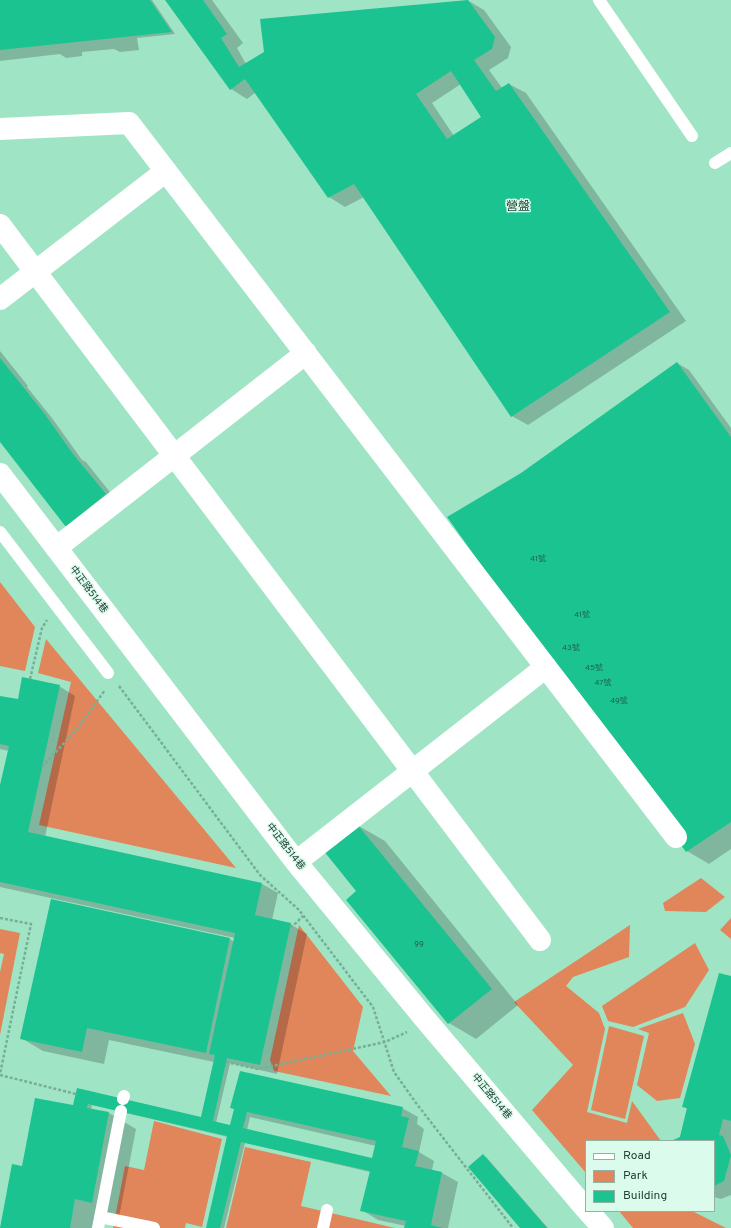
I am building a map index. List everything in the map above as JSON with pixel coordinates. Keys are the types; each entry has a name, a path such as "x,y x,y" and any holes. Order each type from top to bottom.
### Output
{"street":[{"path":"0,129 129,124 676,837"},
{"path":"0,298 166,171"},
{"path":"0,225 540,940"},
{"path":"56,548 306,354"},
{"name":"中正路514巷","path":"0,474 296,862 425,1019 585,1207"},
{"path":"296,862 546,667"},
{"path":"589,1212 602,1228"}],"lane":[{"path":"599,0 692,136"},
{"path":"715,163 731,153"},
{"path":"0,532 111,675"},
{"path":"122,1102 99,1222 154,1228"},
{"path":"323,1228 327,1210"}],"path":[{"path":"30,679 42,628 56,605"},
{"path":"42,767 77,729 111,675 260,875 299,910 373,1007 394,1072 416,1103 513,1228"},
{"path":"290,927 303,916"},
{"path":"0,918 32,924 0,1075 76,1094"},
{"path":"226,1062 258,1069 385,1042 413,1029"}],"green space":[{"path":"0,582 35,627 25,671 0,666"},
{"path":"46,639 236,868 39,825 71,682 38,673"},
{"path":"701,878 725,897 706,912 665,911 663,903"},
{"path":"731,918 731,939 720,930"},
{"path":"299,925 363,1007 353,1051 391,1096 274,1071 270,1060"},
{"path":"630,925 629,957 573,977 566,986 599,1013 605,1029 587,1112 627,1123 632,1101 660,1140 585,1140 585,1172 532,1110 573,1065 514,1002"},
{"path":"0,929 20,933 0,1035 0,972 4,954 0,953"},
{"path":"695,943 709,970 685,1007 633,1027 608,1021 602,1006"},
{"path":"683,1013 695,1044 680,1098 657,1101 637,1085 649,1033 638,1029"},
{"path":"609,1026 644,1036 625,1119 591,1110"},
{"path":"154,1121 222,1139 202,1227 186,1223 185,1228 113,1228 125,1166 144,1170"},
{"path":"245,1147 311,1162 301,1206 395,1228 226,1228"},
{"path":"620,1212 694,1212 726,1228 633,1228"}],"building":[{"path":"0,0 150,0 172,32 0,50"},
{"path":"165,0 203,0 227,34 221,38 239,67 264,52 260,19 468,0 495,37 492,49 474,60 496,91 509,83 670,312 511,417 354,184 328,198 245,79 230,90","holes":["451,71 481,117 447,139 416,94"]},
{"path":"0,358 44,413 73,454 106,494 66,527 0,442"},
{"path":"677,362 731,437 731,822 686,852 447,517 521,473"},
{"path":"22,677 60,685 28,832 262,883 255,915 291,923 260,1065 227,1058 213,1121 230,1125 234,1109 230,1108 240,1071 403,1107 401,1116 409,1118 402,1147 419,1151 415,1166 442,1172 431,1225 443,1228 404,1228 406,1221 360,1211 370,1171 241,1142 220,1228 206,1228 227,1136 88,1104 87,1108 109,1112 92,1203 75,1199 70,1228 0,1228 12,1164 22,1166 35,1098 73,1105 77,1088 201,1117 215,1055 209,1054 235,933 0,882 0,785 9,746 0,744 0,696 18,699","holes":["247,1112 376,1141 372,1158 243,1128"]},
{"path":"357,824 492,989 448,1024 346,900 356,891 323,850"},
{"path":"51,899 230,938 206,1053 87,1028 82,1052 20,1039"},
{"path":"719,973 731,976 731,1121 723,1119 719,1135 723,1136 731,1155 724,1181 715,1186 715,1140 673,1140 680,1137 687,1108 682,1107"},
{"path":"483,1154 547,1228 520,1228 468,1167"}],"district":[{"name":"營盤","path":"518,208"}]}
